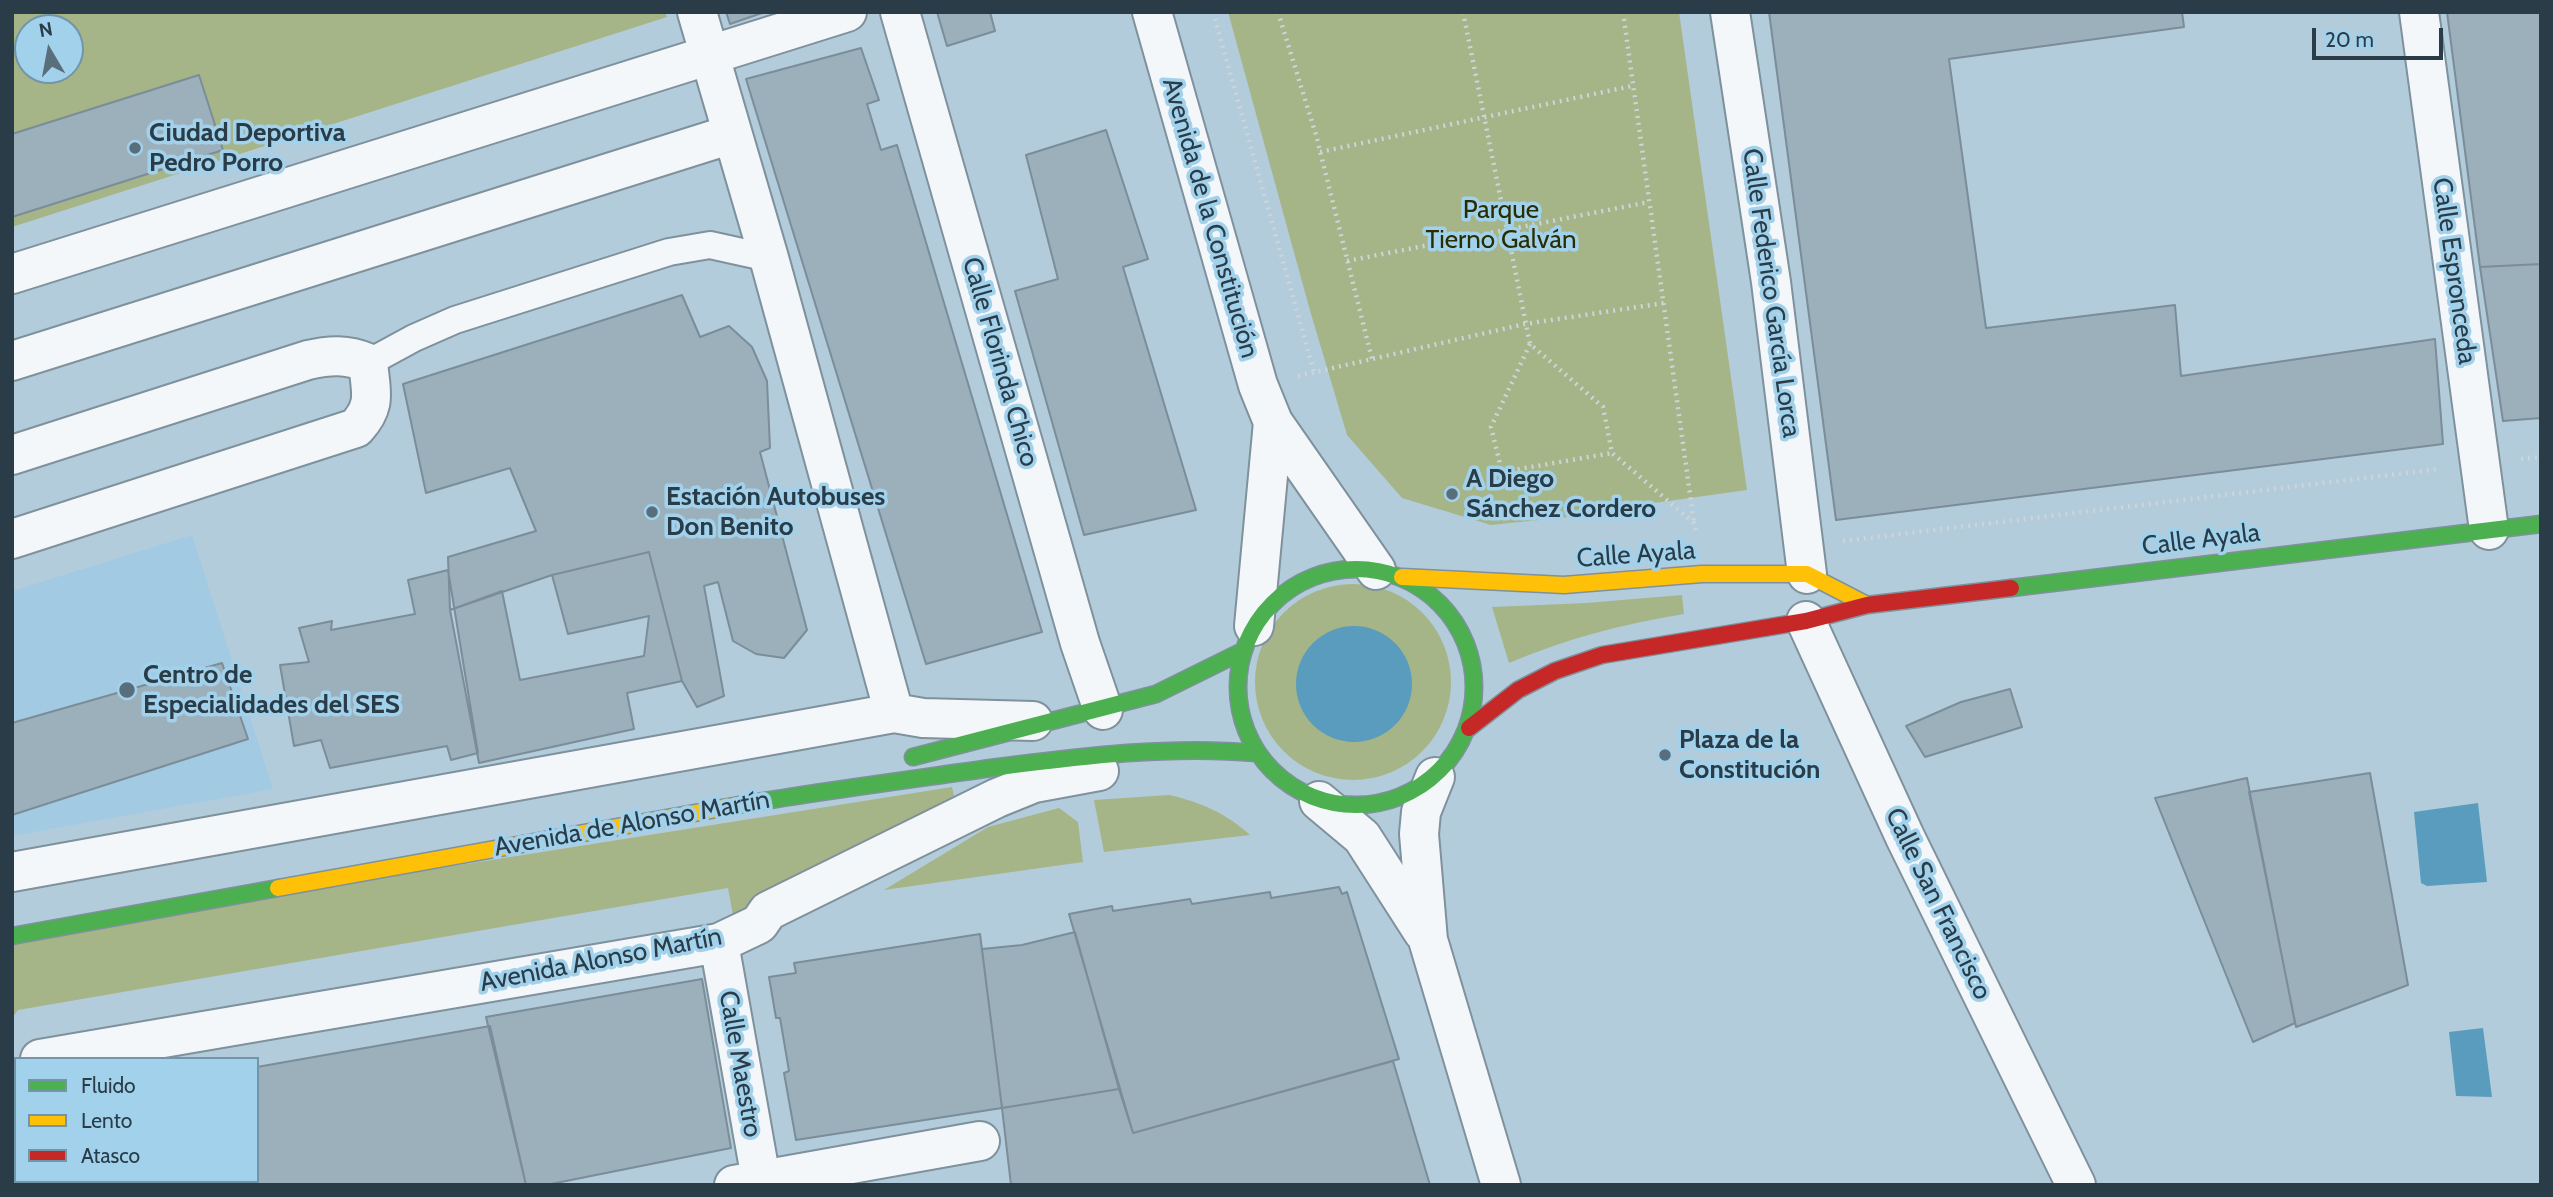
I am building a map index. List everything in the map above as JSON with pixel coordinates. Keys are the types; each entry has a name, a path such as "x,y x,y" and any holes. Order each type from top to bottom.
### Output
{"main road":[{"name":"Calle Ayala","path":"1469,728 1518,690 1555,671 1602,655 1806,621 1867,605 2541,524"},
{"name":"Calle Ayala","path":"1389,573 1564,585 1702,575 1805,560 1867,605"},
{"path":"1340,569 1389,573 1433,596 1457,623 1471,656 1476,692 1469,728 1455,755 1435,777 1400,798 1360,806 1319,801 1284,782 1256,753 1242,721 1237,685 1248,638 1276,599 1306,580 1340,569"},
{"path":"899,761 1103,710 1156,694 1248,638"},
{"name":"Avenida de Alonso Martín","path":"12,936 689,813 843,788 1062,759 1211,749 1256,753"},
{"path":"689,813 859,770"}],"street":[{"path":"697,12 769,258 894,712"},
{"path":"12,274 847,12"},
{"name":"Calle Florinda Chico","path":"900,12 1080,643 1103,710"},
{"name":"Avenida de la Constitución","path":"1152,12 1258,385 1273,422"},
{"name":"Calle Federico García Lorca","path":"1730,12 1771,282 1805,560"},
{"name":"Calle Espronceda","path":"2419,12 2489,530"},
{"path":"12,361 732,134"},
{"path":"12,455 309,360 332,355 368,363 371,397 369,414 356,428 12,539"},
{"path":"1273,422 1389,573"},
{"path":"1248,638 1273,422"},
{"name":"Calle San Francisco","path":"1806,621 1905,837 2076,1185"},
{"path":"12,872 894,712 923,718 1056,722"},
{"name":"Avenida Alonso Martín","path":"52,1057 719,943 759,924 768,911 997,798 1034,783 1211,749"},
{"path":"1435,777 1421,812 1419,834 1428,940 1501,1185"},
{"path":"1319,801 1362,837 1428,940"},
{"name":"Calle Maestro","path":"719,943 752,1183"},
{"path":"752,1183 980,1141"}],"lane":[{"path":"368,363 454,320 669,252 710,245 769,258"}],"path":[{"path":"1213,12 1314,372"},
{"path":"1278,12 1320,152 1372,359"},
{"path":"1463,12 1530,344 1603,407 1612,453 1694,523"},
{"path":"1623,12 1702,575"},
{"path":"1320,152 1632,86"},
{"path":"1347,261 1649,202"},
{"path":"1258,385 1525,324 1664,303"},
{"path":"1530,344 1491,427 1502,472 1612,453"},
{"path":"1805,560 2541,457"}],"shaded area":[{"name":"Centro de Especialidades del SES","path":"192,535 273,789 12,836 12,591"},
{"path":"1354,626 1376,630 1395,643 1408,662 1412,684 1408,706 1395,725 1376,738 1354,742 1332,738 1313,725 1300,706 1296,684 1300,662 1313,643 1332,630"},
{"path":"2478,803 2487,882 2427,886 2421,883 2414,812"},
{"path":"2483,1028 2492,1097 2456,1096 2449,1032"}],"green space":[{"name":"Ciudad Deportiva Pedro Porro","path":"12,12 665,12 667,17 12,227"},
{"name":"Parque Tierno Galván","path":"1228,12 1679,12 1747,490 1611,509 1597,514 1491,525 1402,498 1347,435"},
{"path":"1353,584 1372,585 1391,591 1423,612 1444,644 1450,663 1450,701 1444,720 1423,752 1391,773 1372,779 1353,780 1334,779 1315,773 1283,752 1262,720 1256,701 1255,682 1256,663 1262,644 1283,612 1315,591 1334,585"},
{"path":"1682,595 1684,614 1595,633 1509,663 1492,607 1586,603"},
{"path":"952,787 954,796 750,909 733,915 728,888 18,1010 12,1018 12,936"},
{"path":"1169,795 1212,809 1232,820 1250,835 1104,852 1094,800"},
{"path":"1059,808 1078,822 1083,862 884,890 988,827"}],"building":[{"path":"726,12 765,12 730,24"},
{"path":"937,12 990,12 995,31 947,46"},
{"path":"1769,12 2182,12 2184,27 1949,59 1986,328 2175,305 2181,376 2435,339 2443,444 1836,520"},
{"path":"2447,12 2541,12 2541,264 2480,267"},
{"path":"861,48 879,100 867,104 881,150 897,145 1042,632 926,664 746,79"},
{"path":"199,75 223,150 12,217 12,134"},
{"path":"1106,130 1148,259 1123,267 1196,510 1084,535 1015,291 1058,279 1026,155"},
{"path":"2541,264 2541,418 2503,421 2480,267"},
{"name":"Estación Autobuses Don Benito","path":"682,295 700,337 729,326 752,347 767,381 770,448 760,452 807,630 784,658 756,654 733,641 718,582 704,586 724,696 697,707 682,681 649,552 552,575 450,610 448,557 536,531 510,468 426,493 403,384"},
{"path":"649,552 682,681 627,693 634,729 479,763 450,610 502,591 520,680 644,656 649,616 568,634 552,575"},
{"path":"448,570 478,753 451,760 447,746 330,768 321,740 294,746 280,665 309,662 299,628 332,621 331,630 415,614 408,580"},
{"path":"222,663 248,739 12,815 12,723"},
{"path":"2010,689 2022,727 1925,757 1906,726 1961,702"},
{"path":"2370,773 2408,985 2296,1027 2249,792"},
{"path":"2247,778 2295,1023 2253,1042 2155,798"},
{"path":"1339,887 1342,894 1347,892 1399,1059 1133,1133 1069,914 1112,906 1113,911 1190,899 1192,904 1270,892 1271,898"},
{"path":"1075,932 1119,1089 1002,1108 982,949 1022,945"},
{"path":"980,934 1002,1108 796,1140 784,1073 789,1071 780,1018 776,1018 769,977 796,973 794,963"},
{"path":"702,979 731,1148 546,1185 526,1185 486,1017"},
{"path":"490,1026 526,1185 230,1185 259,1183 259,1067"},
{"path":"1393,1061 1430,1185 1011,1185 1002,1108 1119,1089 1133,1133"}],"traffic: fast":[{"path":"2011,588 2541,524"},
{"path":"1344,569 1368,569 1412,583 1440,603 1465,642 1472,664 1474,687 1472,710 1465,732 1440,771 1412,791 1390,800 1368,805 1344,805 1300,791 1281,779 1264,762 1243,721 1238,699 1238,675 1252,631 1264,612 1281,595 1322,574 1344,569"},
{"path":"913,757 1156,694 1243,651"},
{"path":"739,805 1090,756 1190,750 1256,753"},
{"path":"12,936 278,888"}],"traffic: slow":[{"path":"1402,577 1564,585 1702,574 1807,574 1867,605"},
{"path":"278,888 739,805"}],"traffic: jam":[{"path":"1469,728 1518,690 1555,671 1602,655 1806,621 1867,605 2011,588"}],"place":[{"name":"Ciudad Deportiva Pedro Porro","path":"135,148"},
{"name":"A Diego Sánchez Cordero","path":"1452,494"},
{"name":"Estación Autobuses Don Benito","path":"652,512"},
{"name":"Centro de Especialidades del SES","path":"127,690"},
{"name":"Plaza de la Constitución","path":"1665,755"}]}
